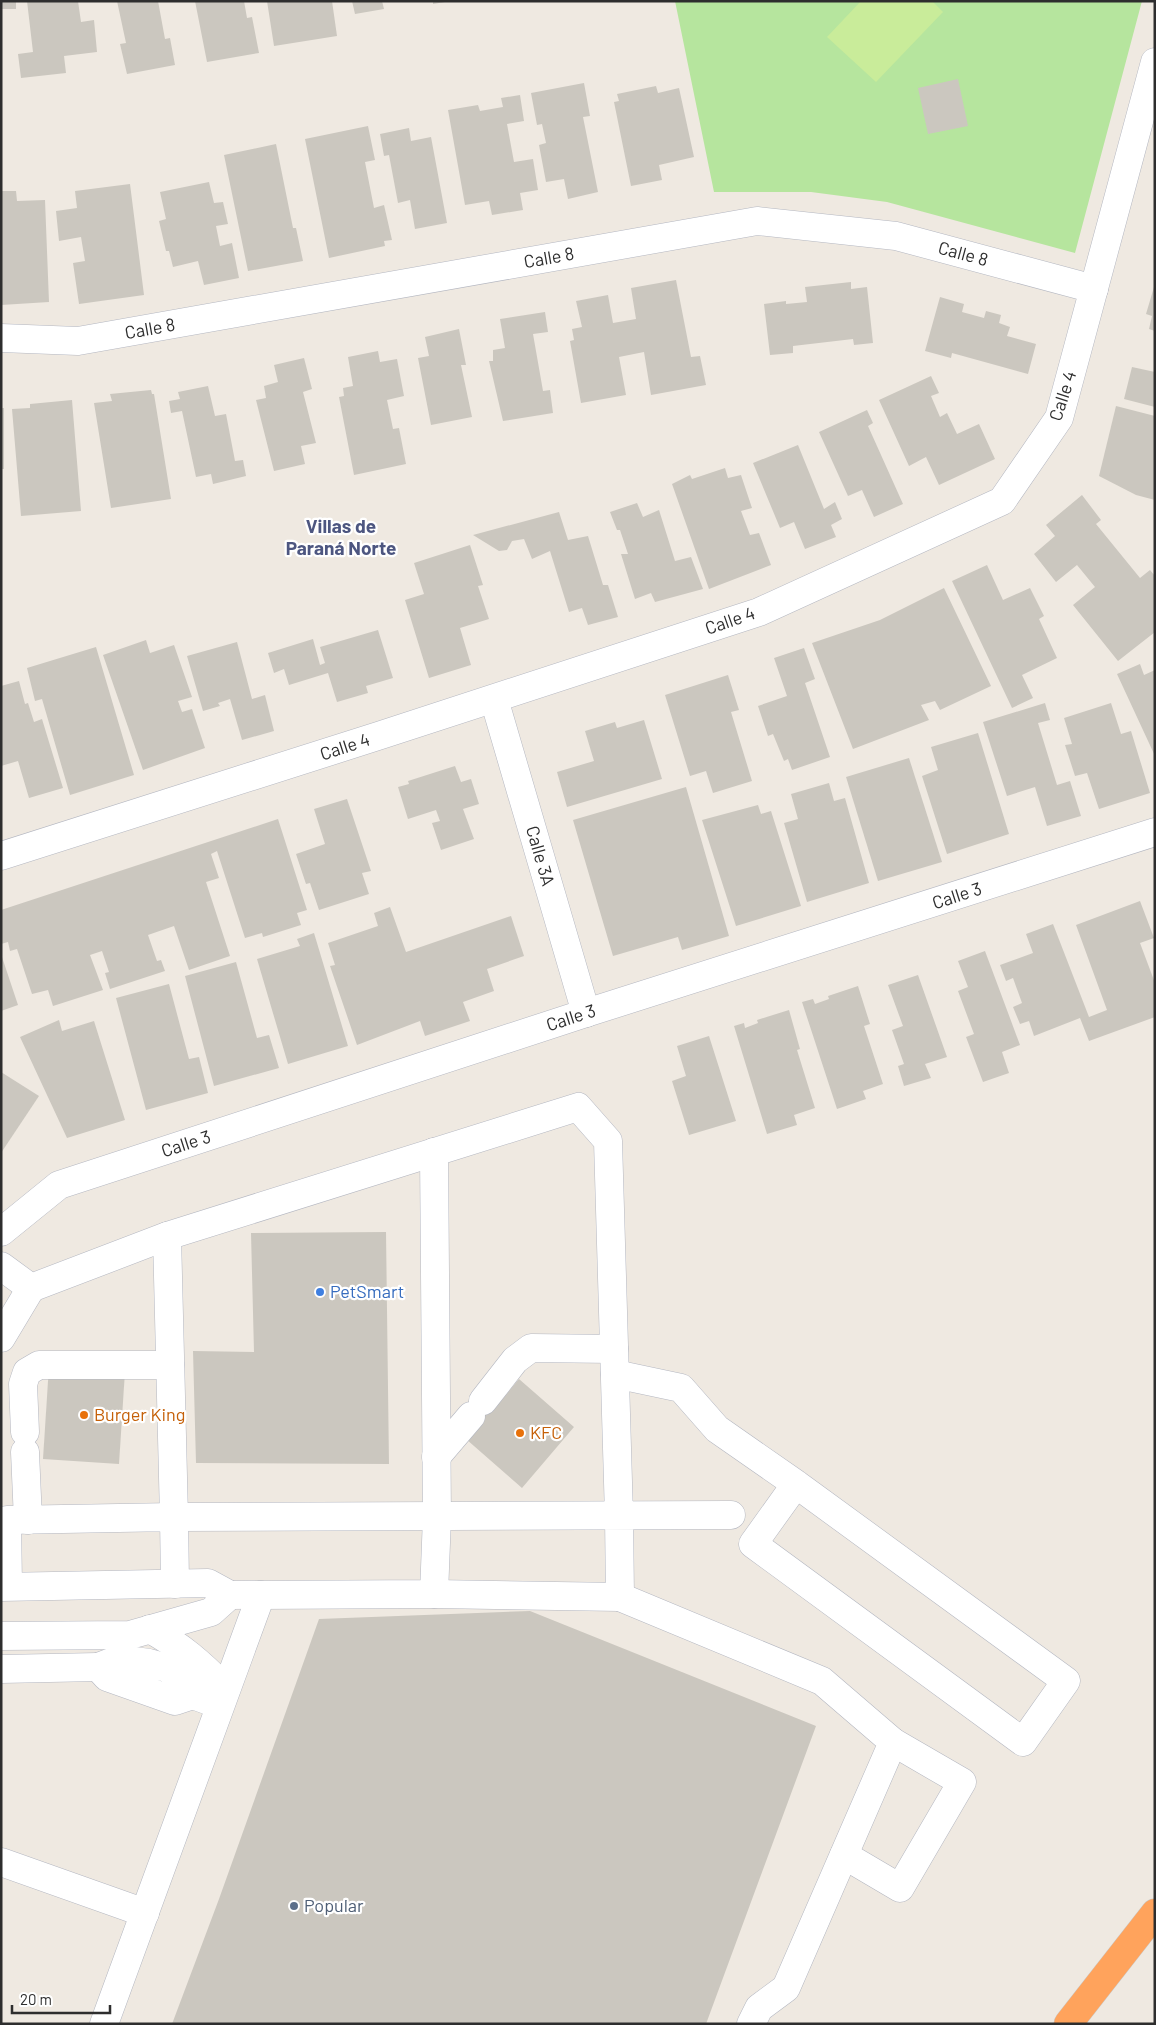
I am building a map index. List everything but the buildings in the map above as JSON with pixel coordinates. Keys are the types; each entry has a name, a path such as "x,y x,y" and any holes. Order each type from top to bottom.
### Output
{"highway":[{"path":"1068,2024 1155,1912"}],"street":[{"name":"Calle 4","path":"1,856 760,612 1002,501 1059,418 1155,62"},
{"name":"Calle 8","path":"1,338 78,341 756,221 896,236 1094,289"},
{"name":"Calle 3A","path":"494,699 586,1013"},
{"name":"Calle 3","path":"1,1232 59,1185 586,1013 1155,832"},
{"path":"1,1338 31,1288 167,1236 578,1107 608,1141 620,1597"},
{"path":"434,1152 437,1516 434,1594"},
{"path":"167,1236 175,1584"},
{"path":"1,1266 31,1288"},
{"path":"436,1458 515,1360 531,1348 614,1362 681,1388 717,1429 796,1484 1066,1681 1023,1742 753,1544 796,1484"},
{"path":"170,1365 39,1365 27,1372 22,1384 25,1442 12,1520 5,1587 208,1583 230,1595 434,1594 620,1597 822,1681 893,1742 962,1782 900,1888 844,1856"},
{"path":"12,1520 174,1517 731,1515"},
{"path":"1,1636 130,1635 211,1612 230,1595"},
{"path":"104,2024 261,1595"},
{"path":"150,1629 176,1643 197,1660 223,1697"},
{"path":"1,1669 98,1667 119,1659 167,1668 184,1679 193,1695 223,1697"},
{"path":"751,2024 759,2008 786,1988 893,1742"},
{"path":"1,1862 145,1913"}],"green space":[{"path":"675,1 1142,1 1075,253 887,202 811,192 714,192"},
{"path":"861,1 932,1 943,12 876,82 827,37"}],"place":[{"name":"PetSmart","path":"320,1292"},
{"name":"Burger King","path":"84,1415"},
{"name":"KFC","path":"520,1433"},
{"name":"Popular","path":"294,1906"}],"district":[{"name":"Villas de Paraná Norte","path":"341,537"}]}
